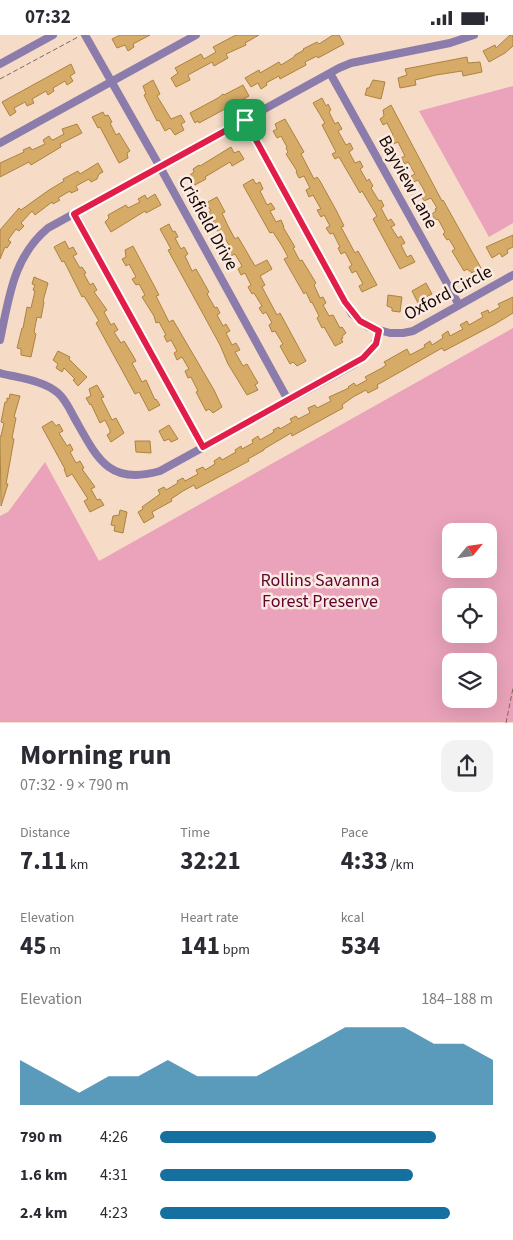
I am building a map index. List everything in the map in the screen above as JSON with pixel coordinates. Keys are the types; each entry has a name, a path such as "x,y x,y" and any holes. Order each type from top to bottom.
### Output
{"street":[{"path":"0,64 53,35"},
{"name":"Crisfield Drive","path":"85,35 288,400"},
{"path":"0,143 196,35"},
{"path":"0,340 19,265 30,246 48,228 351,63 450,43 474,35"},
{"name":"Bayview Lane","path":"330,73 459,305"},
{"name":"Oxford Circle","path":"245,120 345,302 360,321 379,331 390,333 413,331 513,275"},
{"path":"74,214 203,447"},
{"path":"0,373 41,383 59,394 98,459 120,473 136,476 160,471 363,358 376,344 379,331"}],"path":[{"path":"0,79 81,35"},
{"path":"506,723 513,688"}],"green space":[{"path":"513,86 513,223 489,237 419,111"},
{"name":"Rollins Savanna Forest Preserve","path":"513,328 513,722 0,722 0,516 8,512 45,462 99,561"}],"building":[{"path":"120,35 150,35 133,44 134,47 128,51 125,45 117,48 112,39"},
{"path":"236,35 259,35 245,43 246,45 226,54 228,58 214,66 212,62 188,75 190,80 176,87 171,78 178,73 175,68 201,54 204,59 216,52 213,47"},
{"path":"333,35 339,35 344,44 318,58 317,56 305,62 306,65 280,79 279,76 266,83 267,85 261,89 258,83 251,87 245,78 259,70 260,73 279,62 281,65 303,49 317,42 319,44"},
{"path":"510,35 513,35 513,46 489,62 483,51 495,45 496,48"},
{"path":"467,57 468,63 480,62 482,72 463,76 462,71 436,75 415,80 416,85 400,88 398,78 407,75 405,69"},
{"path":"71,64 75,73 70,76 73,81 67,85 65,81 53,88 54,91 48,95 46,91 32,99 34,103 27,106 25,102 14,108 16,112 10,116 2,102"},
{"path":"153,80 160,94 157,96 171,119 181,115 185,122 181,124 184,130 175,135 170,128 165,131 159,120 157,121 144,95 146,94 143,86"},
{"path":"373,80 385,82 381,99 365,95 367,88 369,88"},
{"path":"243,85 249,96 199,123 198,121 195,123 190,113"},
{"path":"322,98 326,106 328,104 331,110 329,112 335,124 338,122 342,129 338,131 346,145 350,143 353,149 349,152 355,163 360,161 363,167 360,169 367,181 369,179 373,186 371,188 379,201 381,200 384,206 381,208 388,221 391,219 395,225 391,227 398,238 401,236 405,243 401,245 407,257 411,255 415,262 400,269 373,219 377,216 362,191 360,193 339,157 335,159 332,154 336,152 322,125 325,123 313,103"},
{"path":"391,105 442,201 481,268 472,273 467,269 464,271 452,251 455,249 449,239 447,240 443,234 445,232 438,219 435,220 432,214 437,208 431,198 424,201 421,195 424,193 424,190 418,180 414,182 411,176 415,174 408,162 405,164 401,158 405,156 398,142 393,144 390,137 393,135 387,123 383,125 380,119 384,116 383,110"},
{"path":"103,112 105,116 108,115 112,122 110,123 116,135 119,133 130,151 127,153 128,158 119,163 100,127 98,128 92,117"},
{"path":"285,119 304,152 301,154 314,179 317,177 320,181 336,210 344,226 341,227 355,253 358,251 377,285 362,292 359,286 363,284 356,271 352,273 349,267 352,265 345,252 341,254 338,248 340,247 333,233 330,234 326,228 330,226 324,215 321,217 317,210 321,209 313,195 309,197 306,190 310,188 304,176 299,178 297,171 286,154 288,152 287,147 281,136 277,138 273,131 277,129 275,124"},
{"path":"77,124 82,133 60,144 61,147 31,165 29,162 0,177 0,163 24,152 23,150 30,147 32,150 45,144 43,140 49,136 53,140 64,134 62,129"},
{"path":"231,147 234,153 239,151 244,159 232,166 230,162 195,185 190,175 194,172 193,169"},
{"path":"98,163 103,172 99,174 97,179 91,182 89,179 76,186 78,190 71,193 70,191 58,198 60,200 53,204 52,202 35,215 32,211 21,223 24,226 19,231 16,229 8,240 11,242 7,248 5,247 0,259 0,230 19,208 21,210 64,181 63,179 78,171 80,174"},
{"path":"253,179 256,184 260,182 263,189 260,191 267,205 271,203 275,209 270,211 276,222 281,220 300,261 302,260 316,283 314,285 320,298 323,297 326,303 323,305 329,316 333,315 340,328 342,327 346,333 341,339 343,342 335,346 324,327 322,328 317,318 319,316 312,302 306,292 304,294 284,259 288,257 282,246 273,232 270,233 243,185"},
{"path":"155,194 161,205 146,213 145,211 111,232 105,222 109,218 108,215 126,205 128,208 140,202 138,199 145,195 147,199"},
{"path":"217,197 225,212 222,213 235,239 238,237 255,266 267,260 272,269 260,276 265,285 262,287 277,315 280,313 306,361 297,366 293,362 290,364 280,346 283,344 275,331 272,332 269,325 272,323 266,312 263,314 259,308 262,306 248,287 251,285 245,273 241,275 238,269 242,266 235,254 231,256 227,249 230,247 224,236 221,238 212,218 207,213 211,211 206,203"},
{"path":"169,224 178,237 175,238 181,249 184,247 188,254 185,256 192,271 196,269 209,292 207,294 215,308 217,307 220,313 217,315 223,326 226,324 230,331 226,333 232,345 236,343 240,350 235,352 243,366 247,364 258,383 255,385 258,390 247,395 228,364 220,345 168,250 171,249 160,229"},
{"path":"513,235 513,247 507,250 508,253 502,257 500,253 492,258 486,247"},
{"path":"65,241 69,249 73,247 77,254 73,256 80,268 82,267 86,273 84,274 90,285 93,283 97,290 94,292 107,310 104,312 111,325 114,323 118,330 114,332 121,343 124,341 136,361 132,363 142,382 146,380 155,400 160,405 149,411 139,392 135,394 96,323 99,321 84,296 82,297 64,261 62,262 54,247"},
{"path":"133,246 159,295 156,296 169,322 173,320 214,390 222,407 213,413 209,409 206,411 191,377 188,378 185,371 189,369 182,357 177,360 174,353 177,351 171,340 167,342 164,336 166,335 159,322 156,323 154,316 142,297 145,295 139,284 136,285 132,279 136,277 129,264 126,266 122,259 126,257 125,250"},
{"path":"34,277 48,283 41,318 37,317 34,332 36,334 31,357 21,355 21,349 17,348 27,307 31,308 35,291 33,290 35,285 32,284"},
{"path":"426,283 432,294 424,298 426,302 419,305 412,291"},
{"path":"388,295 402,297 400,312 392,311 392,308 387,306"},
{"path":"513,297 513,313 444,351 442,348 377,385 378,388 368,393 366,390 353,397 342,405 343,408 292,436 291,433 248,459 249,461 196,489 194,485 183,491 171,499 172,501 152,512 154,517 144,523 138,512 160,494 158,490 164,487 166,490 183,478 185,481 198,474 196,470 203,467 205,470 215,464 214,461 220,457 222,460 236,452 235,450 241,446 242,449 253,443 252,440 258,436 260,440 274,432 273,430 279,427 280,429 292,422 290,419 296,416 298,419 310,413 308,408 315,405 317,408 331,401 329,397 349,388 354,383 356,386 367,380 365,377 386,365 384,362 407,349 410,355 425,347 424,345 430,341 432,345 443,338 442,335 448,331 450,336 463,329 460,325 467,321 469,325 483,317 481,313 488,310 489,313 500,307 498,304"},
{"path":"58,351 70,357 69,359 87,377 78,386 73,380 75,379 64,368 62,372 56,368 58,364 53,360"},
{"path":"97,385 104,397 101,398 112,420 116,418 124,433 111,442 107,435 110,433 110,430 105,420 100,423 86,398 91,396 89,389"},
{"path":"10,394 20,396 14,417 16,418 6,484 8,484 1,506 0,436 4,423 1,422 5,402 7,402 7,398 9,399"},
{"path":"52,421 56,426 59,424 63,431 59,433 67,446 70,444 73,450 70,452 76,463 80,461 84,468 82,469 95,487 91,489 97,500 100,499 104,505 90,512 84,501 88,499 72,474 67,477 65,469 42,427"},
{"path":"169,425 178,439 171,442 169,439 164,441 159,431"},
{"path":"135,441 150,441 151,453 136,452"},
{"path":"120,510 127,512 123,533 114,531 115,526 111,525 113,516 119,515"}],"route":[{"path":"245,120 352,314 368,327 379,331 376,344 370,352 353,365 203,447 74,214 245,120"}]}
